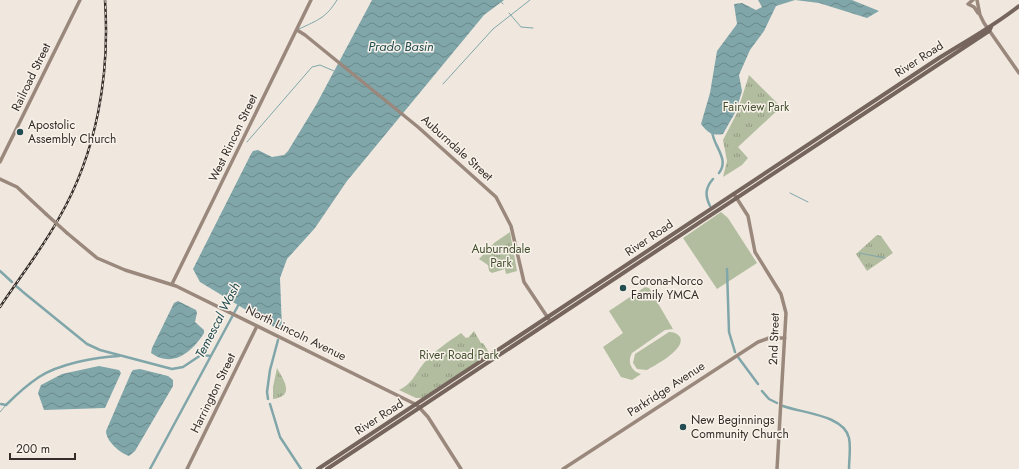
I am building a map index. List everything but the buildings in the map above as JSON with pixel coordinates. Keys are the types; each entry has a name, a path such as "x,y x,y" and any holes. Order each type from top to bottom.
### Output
{"main road":[{"name":"Railroad Street","path":"0,162 80,0"},
{"name":"West Rincon Street","path":"172,284 311,0"},
{"path":"980,15 975,1 968,4 974,7 980,15 1019,73"},
{"name":"River Road","path":"327,469 418,406 989,28 1019,6"},
{"name":"Auburndale Street","path":"297,30 409,119 496,197 512,226 524,282 548,320"},
{"name":"North Lincoln Avenue","path":"0,178 17,187 83,248 102,261 125,270 172,284 418,406 461,469"},
{"name":"2nd Street","path":"735,196 748,216 756,255 783,299 786,313 777,469"},
{"name":"Harrington Street","path":"187,469 257,326"},
{"name":"Parkridge Avenue","path":"563,469 761,340 769,338 785,338"},
{"name":"River Road","path":"318,469 418,406"}],"green space":[{"name":"Fairview Park","path":"749,75 781,107 738,147 748,158 742,165 723,177 727,161 723,140 737,113"},
{"path":"721,212 728,218 757,263 717,289 683,238"},
{"name":"Auburndale Park","path":"510,232 517,271 506,274 505,269 492,273 489,271 488,265 479,259 494,243"},
{"path":"877,235 881,236 893,253 867,271 856,254"},
{"path":"645,287 649,288 673,329 665,330 632,353 630,360 631,366 635,371 641,374 632,380 621,377 603,347 623,333 609,311"},
{"name":"River Road Park","path":"474,331 490,354 422,398 416,398 399,390 410,382 424,363 441,347 461,333 466,338 469,337"},
{"path":"669,332 675,333 680,337 681,342 679,347 663,361 647,370 637,369 633,363 635,354"},
{"path":"277,368 286,386 286,391 280,397 273,399 273,387"}],"water":[{"name":"Prado Basin","path":"372,0 504,0 484,15 347,181 315,228 287,259 280,278 282,329 274,327 200,282 193,269 251,154 253,151 258,150 272,157 284,155 288,151 316,105"},
{"path":"758,0 795,0 776,6 764,31 750,50 739,75 742,91 736,111 723,134 716,135 708,132 701,124 710,93 717,51 737,24 734,4 742,3 756,10 762,7"},
{"path":"795,0 852,0 879,11 867,18 819,3"},
{"path":"178,301 196,310 197,313 195,322 204,330 204,333 194,346 182,356 167,359 159,357 151,353 152,348 174,303"},
{"path":"99,366 119,370 121,373 105,408 44,410 38,393 41,385 62,374"},
{"path":"140,369 168,376 173,380 173,386 135,451 129,456 111,443 108,439 106,431 131,373 133,370"}],"waterway":[{"path":"299,29 325,15 337,0"},
{"path":"500,0 503,4"},
{"path":"443,84 493,29 530,0"},
{"path":"509,13 521,27 533,28"},
{"path":"247,142 312,67 320,65 334,71"},
{"path":"712,131 723,163 719,173"},
{"path":"710,206 707,199 707,189 713,179"},
{"path":"790,193 808,202"},
{"path":"859,253 885,258"},
{"path":"727,269 729,332 735,352"},
{"path":"0,271 12,282"},
{"path":"16,286 22,291"},
{"path":"23,292 87,344 100,350 172,369 183,367 201,355 211,356"},
{"name":"Temescal Wash","path":"150,469 240,302"},
{"path":"268,399 267,392 270,370 278,340"},
{"path":"1,404 6,405 22,390 47,372 88,360 119,356"},
{"path":"738,357 758,384"},
{"path":"762,391 769,399 777,403"},
{"path":"270,404 280,437 301,469"},
{"path":"0,412 6,405"},
{"path":"783,406 821,416 839,424 846,430 849,438 850,450 849,469"}],"railway":[{"path":"0,307 38,252 59,218 83,167 92,140 103,85 106,28 105,0"}],"place":[{"name":"Apostolic Assembly Church","path":"20,132"},
{"name":"Corona-Norco Family YMCA","path":"623,288"},
{"name":"New Beginnings Community Church","path":"683,427"}]}
